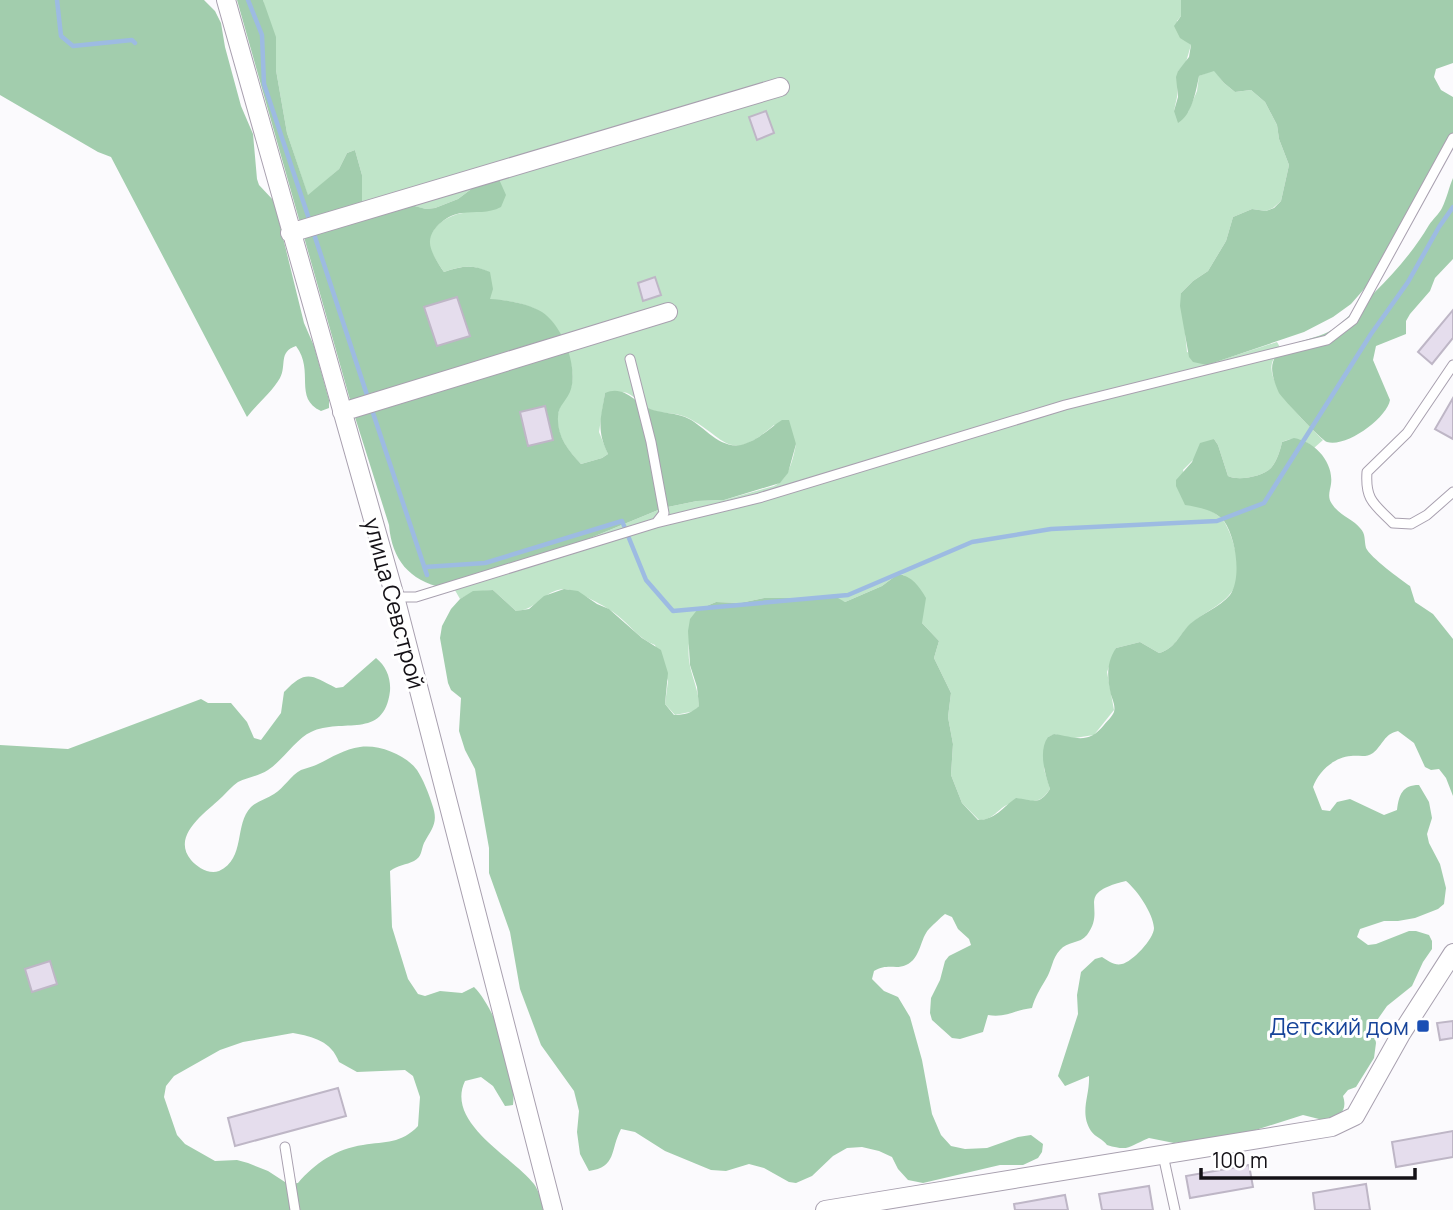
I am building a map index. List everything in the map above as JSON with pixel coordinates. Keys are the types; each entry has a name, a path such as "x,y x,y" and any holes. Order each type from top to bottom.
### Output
{"street":[{"name":"улица Севстрой","path":"226,0 395,597 553,1210"},
{"path":"290,233 780,87"},
{"path":"342,412 668,312"},
{"path":"825,1210 887,1205 1332,1127 1355,1116 1401,1034 1453,953"}],"lane":[{"path":"395,597 416,597 656,523 759,498 1065,405 1327,340 1353,320 1453,138"},
{"path":"629,359 651,442 664,513 656,523"},
{"path":"1453,365 1407,433 1367,472 1366,489 1370,500 1393,523 1411,524 1427,515 1453,492"},
{"path":"285,1147 295,1210"},
{"path":"1163,1155 1175,1210"}],"green space":[{"path":"0,0 204,0 215,11 221,23 241,106 253,134 257,179 274,201 304,323 314,346 329,408 321,411 308,399 304,365 296,346 285,355 277,383 247,417 111,157 0,95"},
{"path":"237,0 263,0 276,37 276,70 287,133 308,195 339,169 347,153 355,150 362,175 362,200 365,205 407,204 426,209 435,208 458,199 478,184 498,177 506,195 501,207 457,214 446,219 437,226 431,236 431,249 444,272 467,267 490,272 493,289 490,299 530,306 542,312 556,326 567,346 573,379 570,393 558,413 559,430 568,448 581,464 608,454 600,424 602,410 605,393 618,391 653,410 692,420 718,440 733,445 753,441 782,420 789,420 796,444 788,473 780,483 724,500 697,501 663,508 566,548 443,588 421,580 404,567 394,548 354,414"},
{"path":"263,0 1181,0 1181,16 1177,21 1186,41 1191,45 1186,62 1178,71 1174,111 1188,112 1197,91 1199,76 1214,70 1235,92 1251,90 1265,102 1277,125 1279,139 1289,165 1281,201 1266,211 1252,209 1233,217 1226,241 1208,271 1181,293 1187,352 1215,362 1277,342 1281,349 1272,363 1275,383 1323,440 1314,448 1299,439 1282,442 1271,468 1256,476 1238,478 1228,476 1214,439 1183,470 1193,506 1215,513 1228,529 1237,559 1238,574 1234,589 1164,651 1159,653 1140,642 1116,648 1107,672 1114,710 1094,735 1068,739 1055,734 1048,737 1044,769 1050,789 1036,801 1009,804 992,816 979,820 962,803 951,775 953,744 948,717 951,693 934,658 939,641 922,623 904,575 898,574 882,586 845,602 831,598 764,598 740,603 716,602 697,610 689,651 699,706 695,711 675,715 665,704 668,681 655,645 607,608 583,595 564,589 551,593 529,608 516,611 493,590 473,592 460,599 452,585 566,548 663,508 697,501 724,500 774,486 787,474 796,444 774,425 746,444 727,444 686,417 649,409 627,393 605,393 599,432 608,454 581,464 559,431 558,415 571,386 572,374 568,356 555,325 532,308 506,301 489,300 490,273 467,267 444,272 430,248 429,241 437,226 452,216 463,213 478,184 458,199 435,208 426,209 406,204 365,205 362,200 362,175 355,150 347,153 339,169 308,196 287,133 276,70 276,53"},
{"path":"1181,0 1453,0 1453,63 1436,69 1434,77 1441,90 1453,97 1453,142 1372,280 1351,304 1304,332 1207,365 1193,362 1189,357 1180,306 1181,293 1208,271 1226,241 1233,217 1252,209 1266,211 1281,201 1289,165 1279,139 1277,125 1265,102 1251,90 1235,92 1214,71 1199,76 1190,109 1178,123 1174,111 1178,97 1176,77 1189,57 1191,45 1180,38 1174,26 1181,16"},
{"path":"1453,178 1453,259 1435,278 1430,291 1410,314 1406,321 1406,334 1376,346 1373,360 1390,400 1387,407 1374,423 1354,436 1335,443 1327,442 1279,393 1273,362 1283,349 1336,327 1387,280 1441,210"},
{"path":"1294,438 1309,443 1326,461 1331,476 1330,501 1362,530 1369,552 1410,586 1415,602 1433,614 1453,639 1453,796 1439,769 1431,770 1425,767 1414,743 1398,731 1384,740 1370,755 1345,757 1333,762 1315,781 1313,787 1322,810 1330,811 1337,802 1350,799 1384,815 1397,810 1400,795 1405,789 1419,785 1429,802 1432,818 1427,834 1440,864 1446,888 1444,904 1438,909 1415,918 1384,921 1360,929 1357,937 1368,945 1416,931 1429,935 1432,949 1412,986 1387,1006 1373,1026 1376,1043 1374,1058 1356,1087 1343,1096 1344,1106 1341,1112 1327,1121 1303,1115 1240,1135 1174,1143 1149,1138 1125,1148 1107,1145 1093,1133 1086,1117 1089,1076 1065,1086 1058,1076 1078,1014 1077,995 1081,972 1095,959 1102,957 1112,963 1126,962 1142,949 1153,933 1153,922 1148,909 1126,881 1110,886 1095,896 1094,917 1087,935 1057,953 1032,1008 988,1015 983,1032 960,1039 952,1038 932,1020 930,1013 931,998 945,961 949,956 971,945 952,917 945,914 929,929 911,962 874,971 872,979 884,991 898,997 910,1017 922,1060 932,1114 941,1135 951,1146 965,1149 987,1148 1031,1135 1043,1144 1038,1158 1023,1165 1000,1165 923,1183 908,1180 892,1157 879,1151 862,1147 847,1148 833,1156 812,1176 796,1183 749,1164 726,1171 711,1170 665,1151 635,1132 621,1129 609,1161 598,1169 589,1171 580,1154 577,1132 579,1111 574,1091 541,1045 520,989 510,932 489,873 489,848 475,769 459,731 461,698 451,690 448,683 440,638 442,626 460,599 473,591 493,590 516,611 529,609 544,596 564,589 578,591 609,609 642,638 661,650 668,673 665,704 674,715 678,715 691,712 699,706 697,687 690,665 688,631 690,619 697,610 716,602 740,603 764,598 838,598 845,602 882,586 898,574 907,577 918,586 926,598 922,623 939,641 934,658 951,693 948,717 953,744 951,775 962,803 978,820 984,819 994,815 1016,798 1036,801 1043,798 1050,789 1043,756 1048,737 1054,734 1087,737 1098,731 1111,717 1114,706 1108,669 1116,648 1140,642 1159,653 1164,651 1173,645 1190,624 1230,595 1237,569 1228,528 1216,514 1185,505 1176,486 1176,480 1192,462 1200,443 1214,439 1228,476 1244,478 1262,474 1271,468 1282,442"},
{"path":"376,658 390,681 386,707 371,722 311,732 268,770 236,784 194,824 185,842 186,851 191,860 207,871 219,871 227,866 237,850 243,822 251,807 278,791 301,770 343,752 360,747 375,747 399,755 412,765 428,791 435,821 419,857 390,871 392,927 408,979 418,994 425,996 440,991 462,993 474,987 490,1011 504,1043 512,1076 513,1105 505,1106 493,1086 481,1077 465,1081 461,1096 464,1111 484,1138 534,1184 543,1210 0,1210 0,745 68,749 201,699 208,703 231,703 247,722 254,738 261,740 281,713 284,692 298,680 314,677 336,688 343,687","holes":["293,1033 315,1038 331,1049 339,1062 357,1072 405,1070 413,1076 420,1097 418,1126 399,1139 353,1147 335,1154 319,1163 298,1183 288,1184 268,1171 248,1163 237,1160 215,1161 185,1144 177,1135 164,1097 166,1086 174,1076 220,1050 243,1042"]}],"building":[{"path":"766,111 774,133 757,140 749,117"},
{"path":"655,277 661,295 643,301 638,283"},
{"path":"457,297 470,336 437,346 424,307"},
{"path":"1453,310 1453,338 1432,364 1418,352"},
{"path":"1453,398 1453,439 1435,429"},
{"path":"545,406 553,440 528,446 520,412"},
{"path":"50,961 57,984 32,992 25,969"},
{"path":"1453,1021 1453,1038 1440,1040 1437,1023"},
{"path":"338,1088 346,1116 235,1146 228,1118"},
{"path":"1453,1131 1453,1157 1396,1167 1392,1142"},
{"path":"1249,1165 1253,1187 1190,1198 1186,1176"},
{"path":"1366,1184 1370,1210 1315,1210 1313,1193"},
{"path":"1149,1186 1153,1210 1102,1210 1099,1194"},
{"path":"1065,1195 1068,1210 1015,1210 1014,1204"}],"waterway":[{"path":"57,0 61,36 73,46 132,40 135,43"},
{"path":"248,0 262,35 264,84 310,222"},
{"path":"425,567 485,563 622,521 646,580 673,611 848,595 972,542 1051,529 1217,521 1264,503 1371,334 1408,282 1453,207"},
{"path":"313,231 368,398"},
{"path":"371,407 427,575"}],"place":[{"name":"Детский дом","path":"1423,1026"}]}
